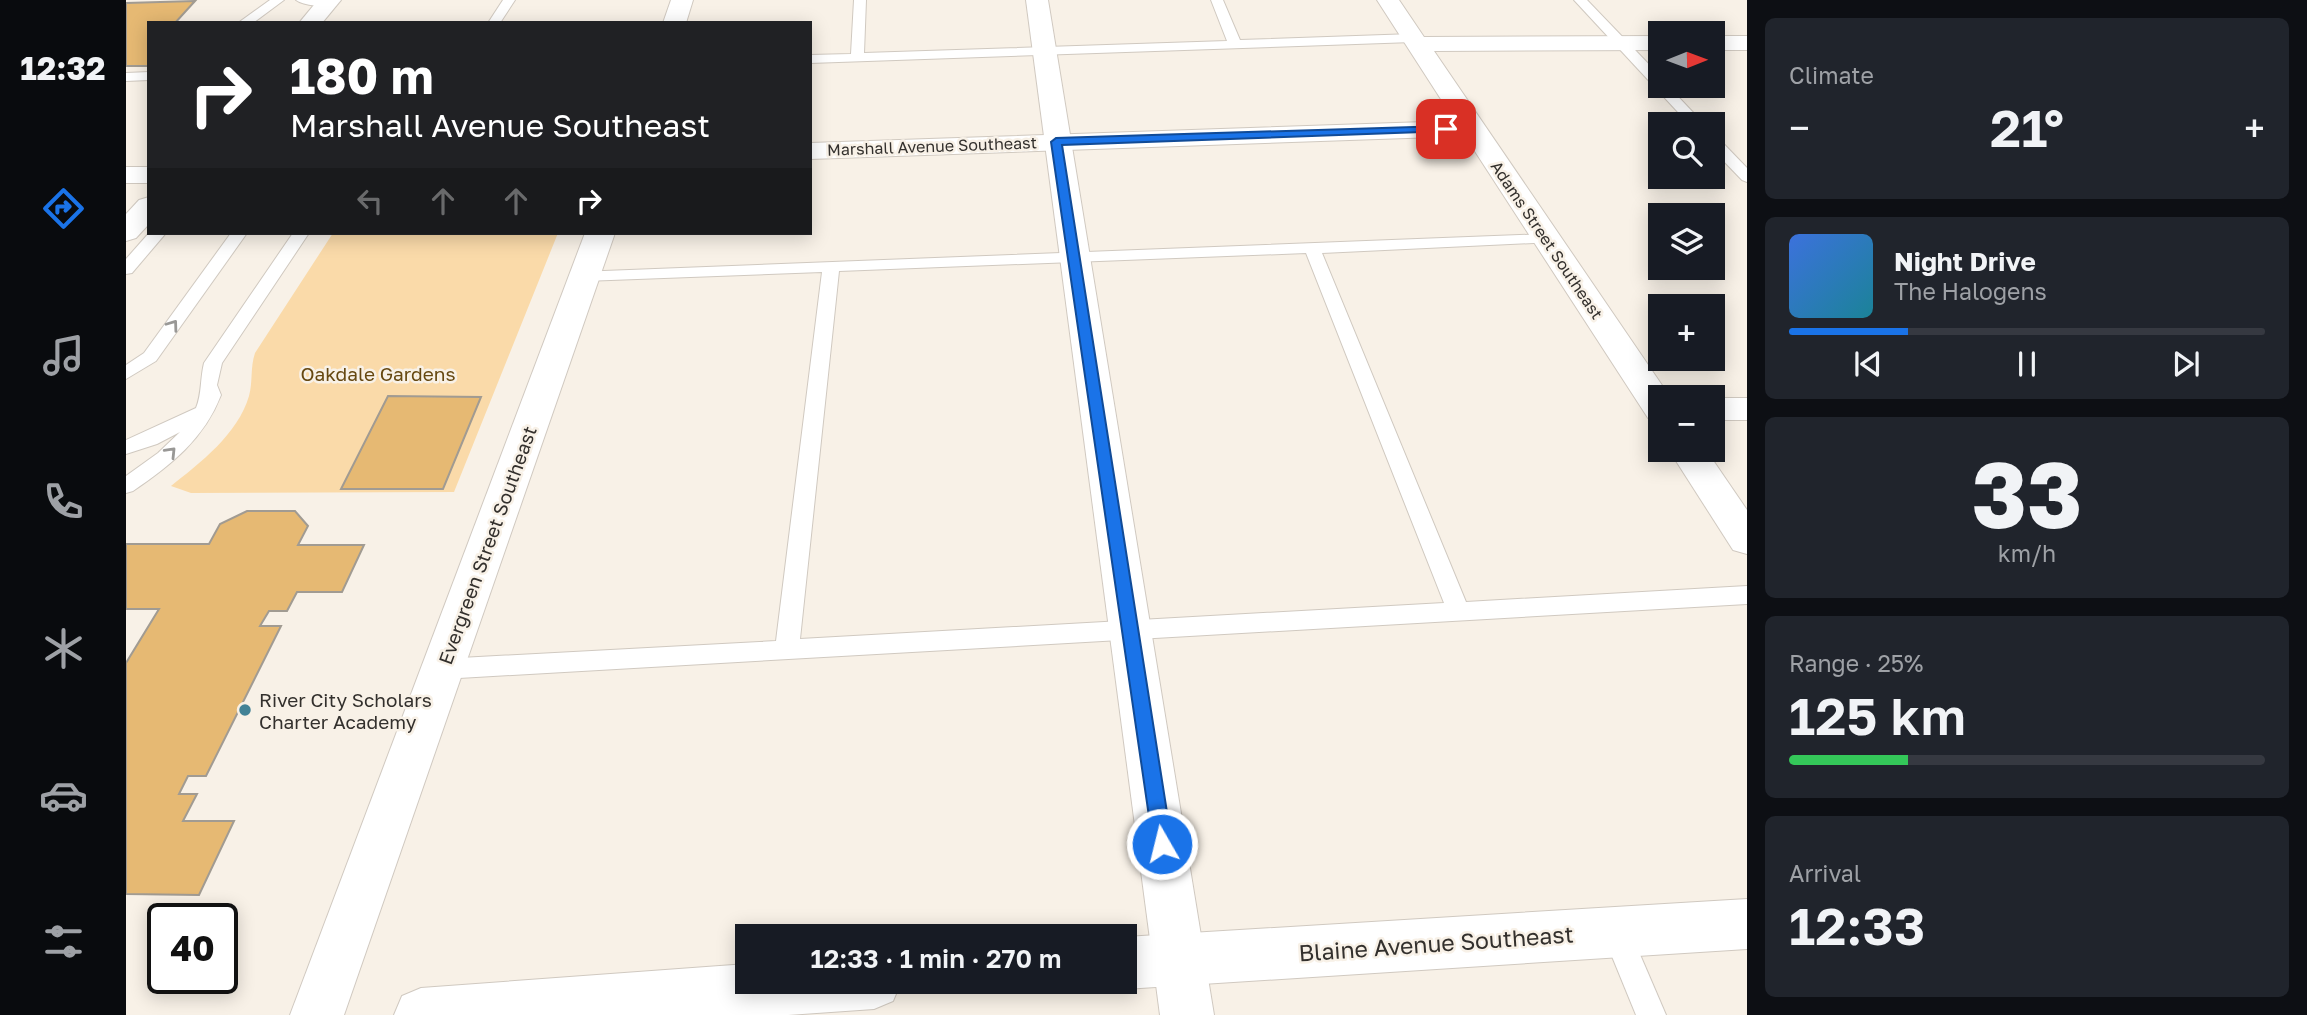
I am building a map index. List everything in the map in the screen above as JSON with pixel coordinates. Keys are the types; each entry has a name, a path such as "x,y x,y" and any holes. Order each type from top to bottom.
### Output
{"street":[{"path":"675,21 682,0"},
{"path":"1037,0 1187,1015"},
{"name":"Adams Street Southeast","path":"1388,0 1648,390"},
{"path":"312,21 329,1"},
{"path":"1415,41 1648,43"},
{"path":"1726,43 1747,43"},
{"name":"Marshall Avenue Southeast","path":"812,150 1473,128"},
{"path":"126,175 147,175"},
{"path":"126,232 147,208"},
{"name":"Evergreen Street Southeast","path":"317,1015 599,235"},
{"path":"1725,409 1747,409"},
{"path":"1695,462 1747,540"},
{"name":"Blaine Avenue Southeast","path":"1137,962 1747,923"},
{"path":"421,1015 766,1002 809,994"}],"lane":[{"path":"247,21 278,0"},
{"path":"302,0 329,1"},
{"path":"495,21 509,0"},
{"path":"857,57 860,0"},
{"path":"1217,0 1236,46"},
{"path":"1580,0 1648,71"},
{"path":"812,59 1415,41"},
{"path":"126,77 147,76"},
{"path":"1673,98 1687,112"},
{"path":"1725,154 1747,177"},
{"path":"126,269 156,235"},
{"path":"126,373 150,357 238,235"},
{"path":"126,485 164,460 200,421 207,410 211,395 208,385 214,363 300,235"},
{"path":"584,276 1547,239"},
{"path":"1312,248 1458,611"},
{"path":"787,650 831,267"},
{"path":"126,447 150,439 207,410"},
{"path":"442,669 1747,595"},
{"path":"1616,932 1651,1015"}],"green space":[{"name":"Oakdale Gardens","path":"332,235 557,235 454,492 191,493 171,486 217,447 236,423 249,396 255,353"}],"building":[{"path":"195,1 177,21 147,21 147,66 126,66 126,3"},
{"path":"388,396 481,397 443,489 341,489"},
{"name":"River City Scholars Charter Academy","path":"247,511 295,511 308,526 298,545 364,545 342,592 297,592 287,611 269,611 260,626 281,626 206,776 188,776 179,794 197,794 183,821 234,821 199,895 126,894 126,663 159,609 126,609 126,544 209,544 220,524"}],"place":[{"name":"River City Scholars Charter Academy","path":"245,710"}],"route":[{"path":"1162,844 1056,142 1446,129"}]}
